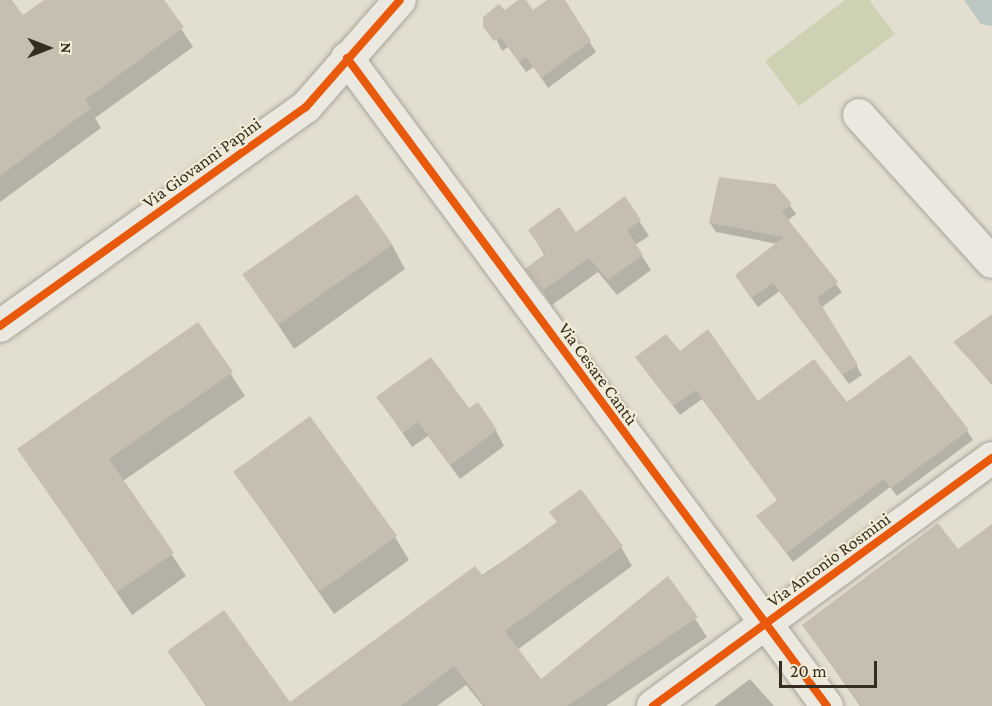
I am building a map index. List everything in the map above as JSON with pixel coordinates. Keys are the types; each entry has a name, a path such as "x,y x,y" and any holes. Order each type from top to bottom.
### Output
{"street":[{"name":"Via Giovanni Papini","path":"0,326 306,107 400,0"},
{"name":"Via Cesare Cantù","path":"347,58 827,706"},
{"path":"859,115 992,262"},
{"name":"Via Antonio Rosmini","path":"653,706 992,458"}],"green space":[{"path":"845,0 869,0 895,34 799,106 765,61"}],"shaded area":[{"path":"964,0 992,0 992,26 981,24"}],"building":[{"path":"0,0 12,0 23,15 44,0 164,0 184,27 85,100 91,108 0,176"},
{"path":"518,0 526,0 533,10 547,0 565,0 591,41 541,78 526,57 519,62 501,38 494,41 483,27 483,17 499,4 505,10"},
{"path":"719,177 775,184 792,204 782,212 838,282 817,298 858,365 842,375 773,283 751,298 735,275 784,237 709,223"},
{"path":"357,194 393,245 278,325 242,274"},
{"path":"625,196 641,220 627,230 643,255 608,280 589,258 542,291 525,269 545,254 528,230 559,207 576,232"},
{"path":"992,314 992,383 953,342"},
{"path":"198,322 233,372 109,459 174,553 117,592 17,449"},
{"path":"708,329 758,401 814,359 847,402 910,355 969,430 891,488 884,479 787,553 756,516 777,500 696,390 673,406 635,357 666,334 680,351"},
{"path":"431,357 469,408 478,402 497,430 450,465 418,422 403,433 376,397"},
{"path":"310,416 397,536 320,592 233,472"},
{"path":"581,489 623,546 505,631 541,679 668,576 698,617 567,706 485,706 454,666 401,706 207,706 167,651 224,610 290,702 475,566 483,576 557,522 549,512"},
{"path":"938,523 958,549 992,524 992,706 861,706 802,625"}],"cycle path":[{"path":"0,326 306,107 400,0"},
{"path":"347,58 827,706"},
{"path":"653,706 992,458"}]}
